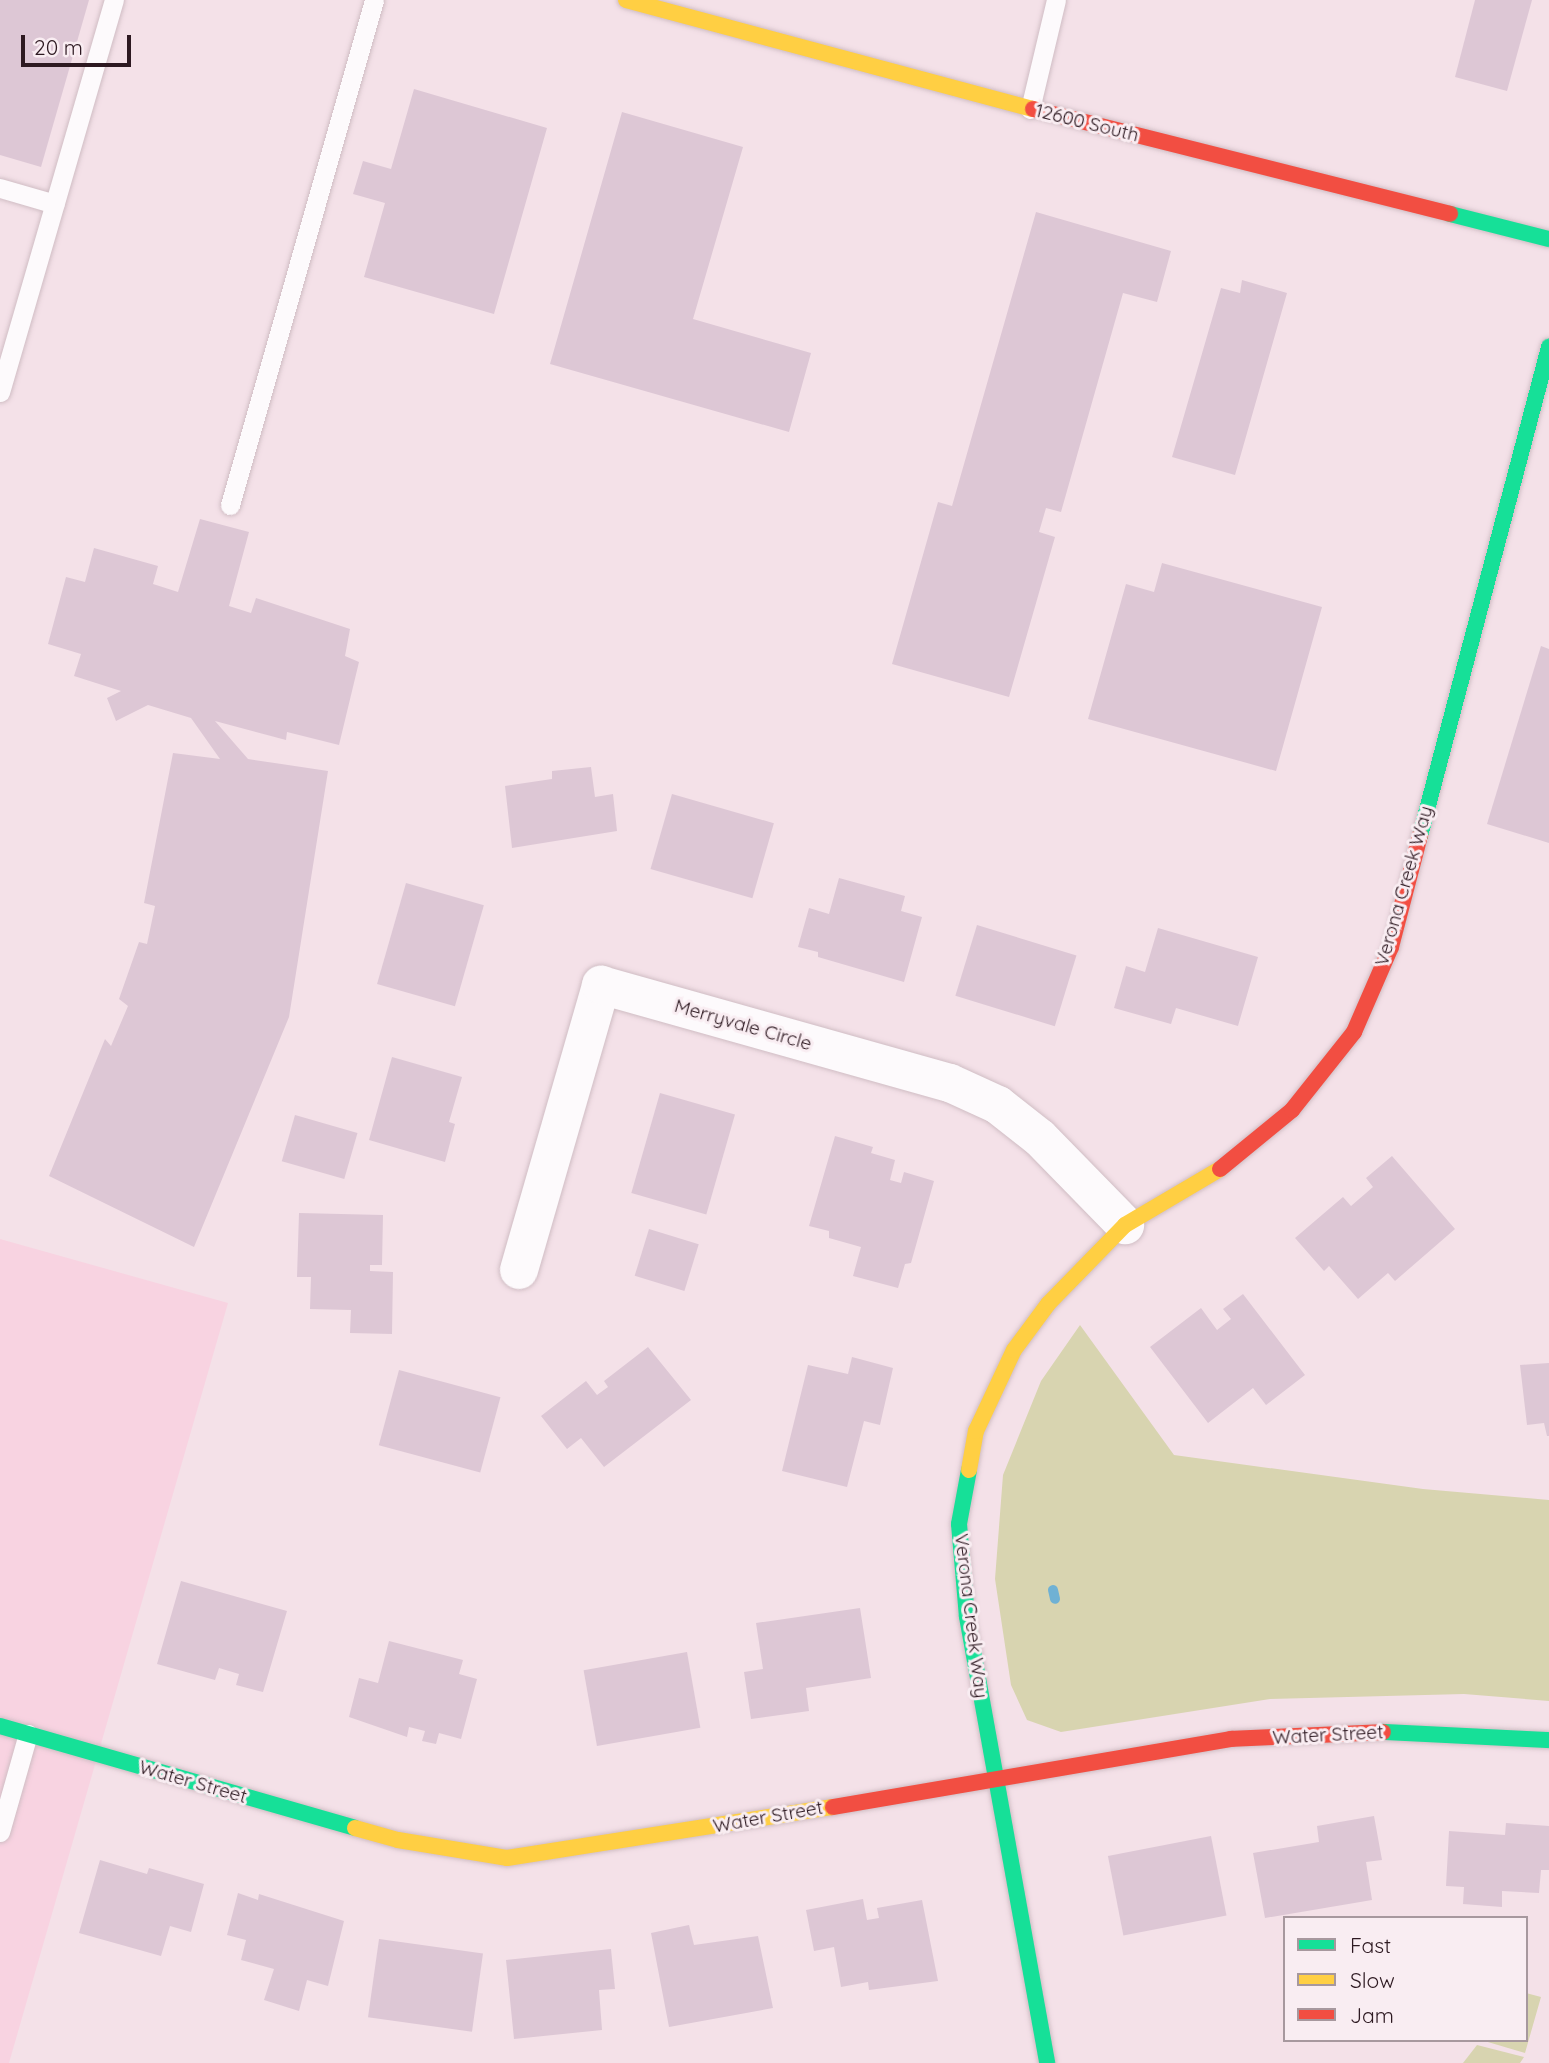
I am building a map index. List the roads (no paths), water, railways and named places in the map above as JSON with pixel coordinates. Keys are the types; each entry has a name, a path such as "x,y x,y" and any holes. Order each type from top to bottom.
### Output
{"street":[{"name":"12600 South","path":"626,0 1030,109 1549,239"},
{"name":"Verona Creek Way","path":"1047,2063 967,1617 959,1524 976,1431 1014,1350 1048,1304 1125,1225 1231,1162 1292,1110 1354,1032 1391,947 1549,347"},
{"name":"Merryvale Circle","path":"519,1270 601,985 950,1083 998,1105 1040,1138 1125,1225"},
{"name":"Water Street","path":"0,1726 398,1840 507,1858 1231,1739 1408,1731 1549,1740"}],"lane":[{"path":"0,392 114,0"},
{"path":"230,505 374,0"},
{"path":"1030,109 1056,0"},
{"path":"0,188 55,204"},
{"path":"0,1832 28,1734"}],"waterway":[{"path":"1053,1590 1055,1599"}]}
